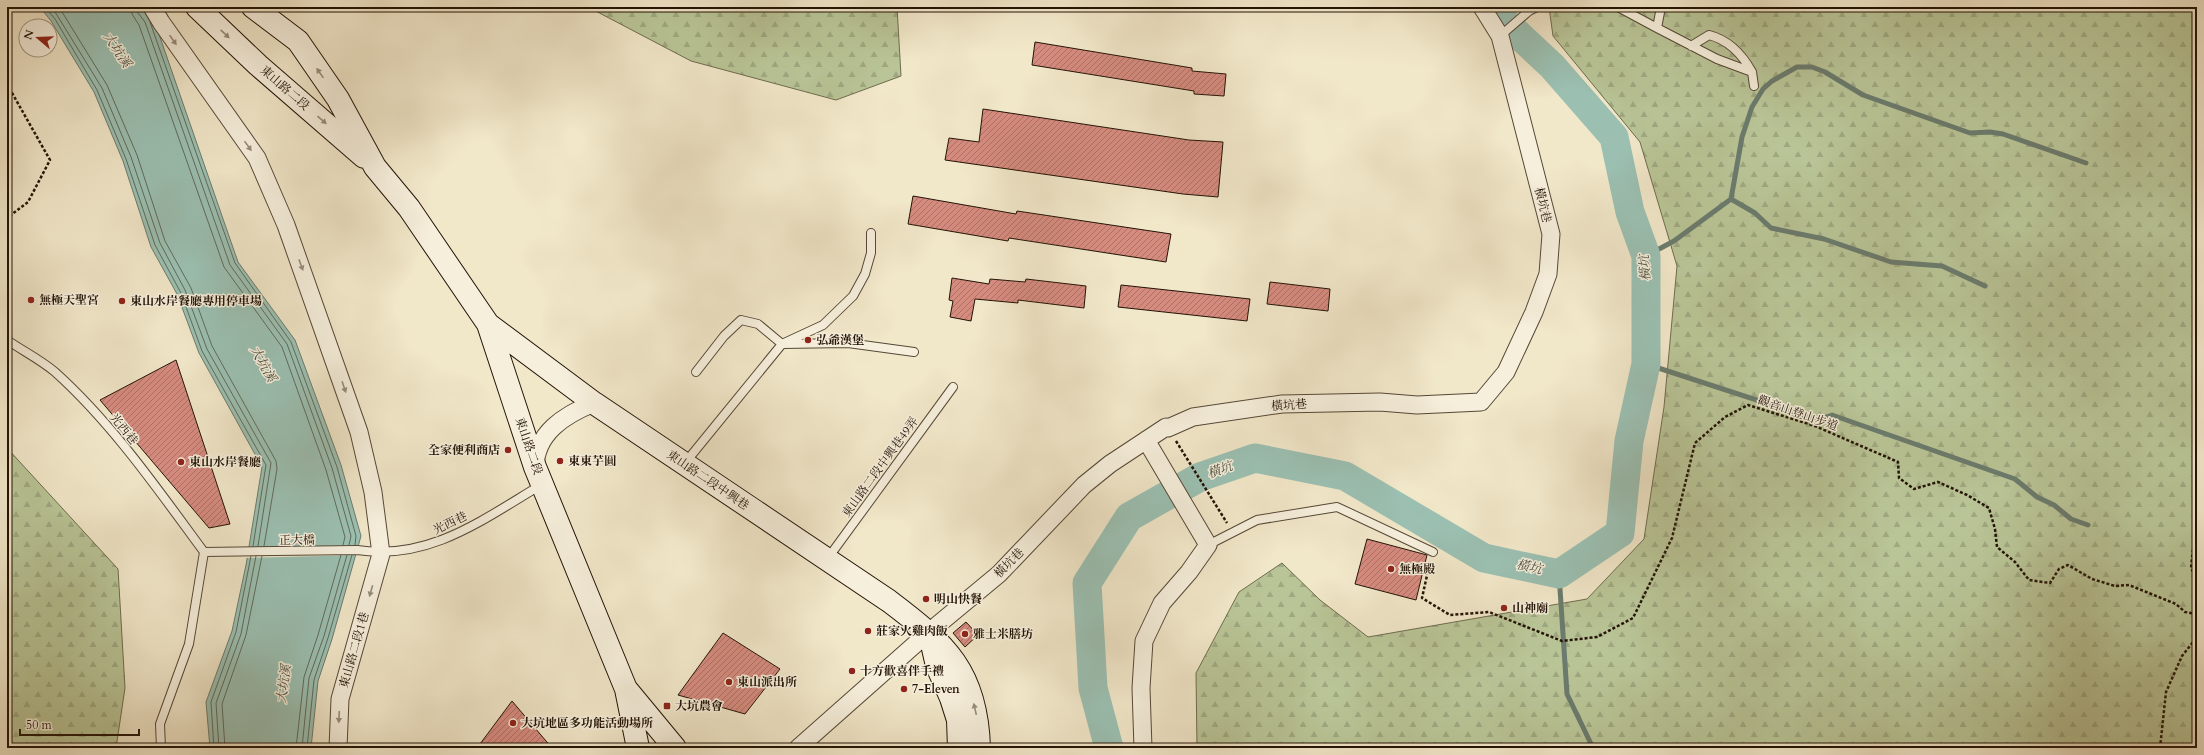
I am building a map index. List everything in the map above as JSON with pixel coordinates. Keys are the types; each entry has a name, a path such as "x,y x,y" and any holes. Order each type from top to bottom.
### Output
{"main road":[{"name":"東山路二段","path":"197,7 258,65 376,166"},
{"name":"東山路二段","path":"253,7 298,42 338,99 376,166 413,215 488,324 539,476 626,689 638,748"},
{"name":"東山路二段中興巷","path":"488,324 594,403 889,601 929,632 949,654 972,696 978,718 979,748"},
{"path":"929,632 937,666 951,698 958,720 959,748"},
{"path":"626,689 675,748"}],"street":[{"path":"152,7 256,158 286,225 359,432 373,492 381,554"},
{"name":"橫坑巷","path":"798,748 929,632 999,574 1084,486 1110,464 1166,426 1168,428 1193,417 1282,404 1380,402 1417,405 1481,402 1506,372 1534,312 1548,274 1551,234 1500,36 1482,7"},
{"path":"539,476 537,451 549,430 564,418 594,403"},
{"path":"1143,748 1141,688 1144,641 1162,603 1190,572 1208,545 1146,440"},
{"name":"東山路二段1巷","path":"338,748 340,700 381,554"}],"lane":[{"path":"1500,36 1529,11 1536,7"},
{"path":"1618,7 1691,46 1752,72"},
{"path":"1657,28 1661,7"},
{"path":"1691,46 1708,35 1718,37 1738,50 1752,72 1754,86"},
{"path":"685,464 782,344 823,325 854,296 865,274 871,253 871,233"},
{"path":"696,372 724,336 741,320 758,324 782,344 848,343 914,352"},
{"name":"光西巷","path":"7,340 54,372 98,416 163,496 204,552"},
{"name":"東山路二段中興巷49弄","path":"826,560 953,387"},
{"name":"光西巷","path":"358,550 381,554 433,544 476,524 539,476"},
{"path":"1208,545 1257,520 1337,507 1432,552"},
{"name":"正大橋","path":"204,552 236,553 358,550"},
{"path":"161,748 160,724 189,644 204,552"}],"path":[{"path":"7,84 50,160 28,202 7,218"},
{"name":"觀音山登山步道","path":"1432,552 1422,598 1450,615 1489,612 1562,641 1597,637 1633,618 1672,538 1695,443 1725,417 1748,405 1814,426 1898,462 1899,478 1914,489 1938,482 1967,495 1989,508 1995,529 1997,547 2015,562 2029,580 2050,583 2059,569 2068,565 2092,579 2115,586 2128,585 2176,604 2186,612 2197,614"},
{"path":"1168,428 1233,532"},
{"path":"2197,525 2195,530 2191,568 2197,579"},
{"path":"2160,748 2166,692 2182,656 2197,637"}],"green space":[{"path":"588,7 897,7 901,76 836,100 691,61"},
{"path":"1549,7 2197,7 2197,748 1197,748 1196,673 1239,592 1282,563 1320,600 1368,637 1587,599 1644,539 1664,407 1677,266 1640,142 1553,36"},
{"path":"7,448 118,569 125,688 116,748 7,748"}],"water":[{"name":"大坑溪","path":"40,7 145,7 153,17 238,262 295,340 341,465 361,536 332,639 318,681 311,748 210,748 206,702 232,631 246,565 262,467 199,353 177,294 151,247 123,161 94,92 58,33 58,18 49,18"}],"pier":[{"path":"360,545 358,555 245,558 247,548"}],"building":[{"path":"1035,42 1192,68 1192,71 1226,74 1224,96 1194,94 1194,91 1032,65"},
{"path":"983,109 1189,140 1223,142 1218,197 1183,194 945,160 949,138 979,142"},
{"path":"913,196 1016,214 1017,211 1171,234 1166,262 1009,238 1008,241 908,224"},
{"path":"952,278 989,284 990,279 1025,282 1026,279 1086,286 1084,308 1018,300 1018,303 975,299 971,321 950,317 953,301 949,300"},
{"path":"1270,282 1330,289 1328,311 1267,304"},
{"path":"1121,285 1250,299 1247,321 1118,307"},
{"name":"東山水岸餐廳","path":"176,360 230,524 209,528 100,400"},
{"name":"無極殿","path":"1367,539 1427,555 1416,600 1355,584"},
{"name":"雅士米膳坊","path":"966,622 978,635 965,647 953,633"},
{"name":"東山派出所","path":"723,633 780,669 745,714 678,695"},
{"name":"大坑地區多功能活動場所","path":"512,701 552,748 477,748"}],"waterway":[{"name":"橫坑","path":"1109,748 1093,688 1087,583 1129,517 1200,477 1255,458 1345,476 1484,558 1559,574 1620,533 1629,441 1646,364 1646,256 1630,212 1614,137 1552,66 1506,23 1495,7"},
{"path":"1731,199 1742,137 1752,107 1763,89 1772,81 1797,67 1812,67 1825,72 1863,95 1970,133 1990,132 2003,134 2086,163"},
{"path":"1646,256 1674,241 1731,199 1755,213 1771,228 1824,239 1891,262 1942,266 1985,286"},
{"path":"1646,364 1818,420 1832,415 2015,479 2037,497 2054,505 2071,519 2088,525"},
{"path":"1559,574 1567,694 1593,748"}],"place":[{"name":"無極天聖宮","path":"31,300"},
{"name":"東山水岸餐廳專用停車場","path":"122,301"},
{"name":"弘爺漢堡","path":"808,340"},
{"name":"全家便利商店","path":"508,450"},
{"name":"東東芋圓","path":"560,461"},
{"name":"東山水岸餐廳","path":"181,462"},
{"name":"無極殿","path":"1391,569"},
{"name":"明山快餐","path":"926,599"},
{"name":"山神廟","path":"1504,608"},
{"name":"莊家火雞肉飯","path":"868,631"},
{"name":"雅士米膳坊","path":"965,634"},
{"name":"十方歡喜伴手禮","path":"852,671"},
{"name":"東山派出所","path":"729,682"},
{"name":"7-Eleven","path":"904,689"},
{"name":"大坑農會","path":"667,706"},
{"name":"大坑地區多功能活動場所","path":"513,723"}]}
